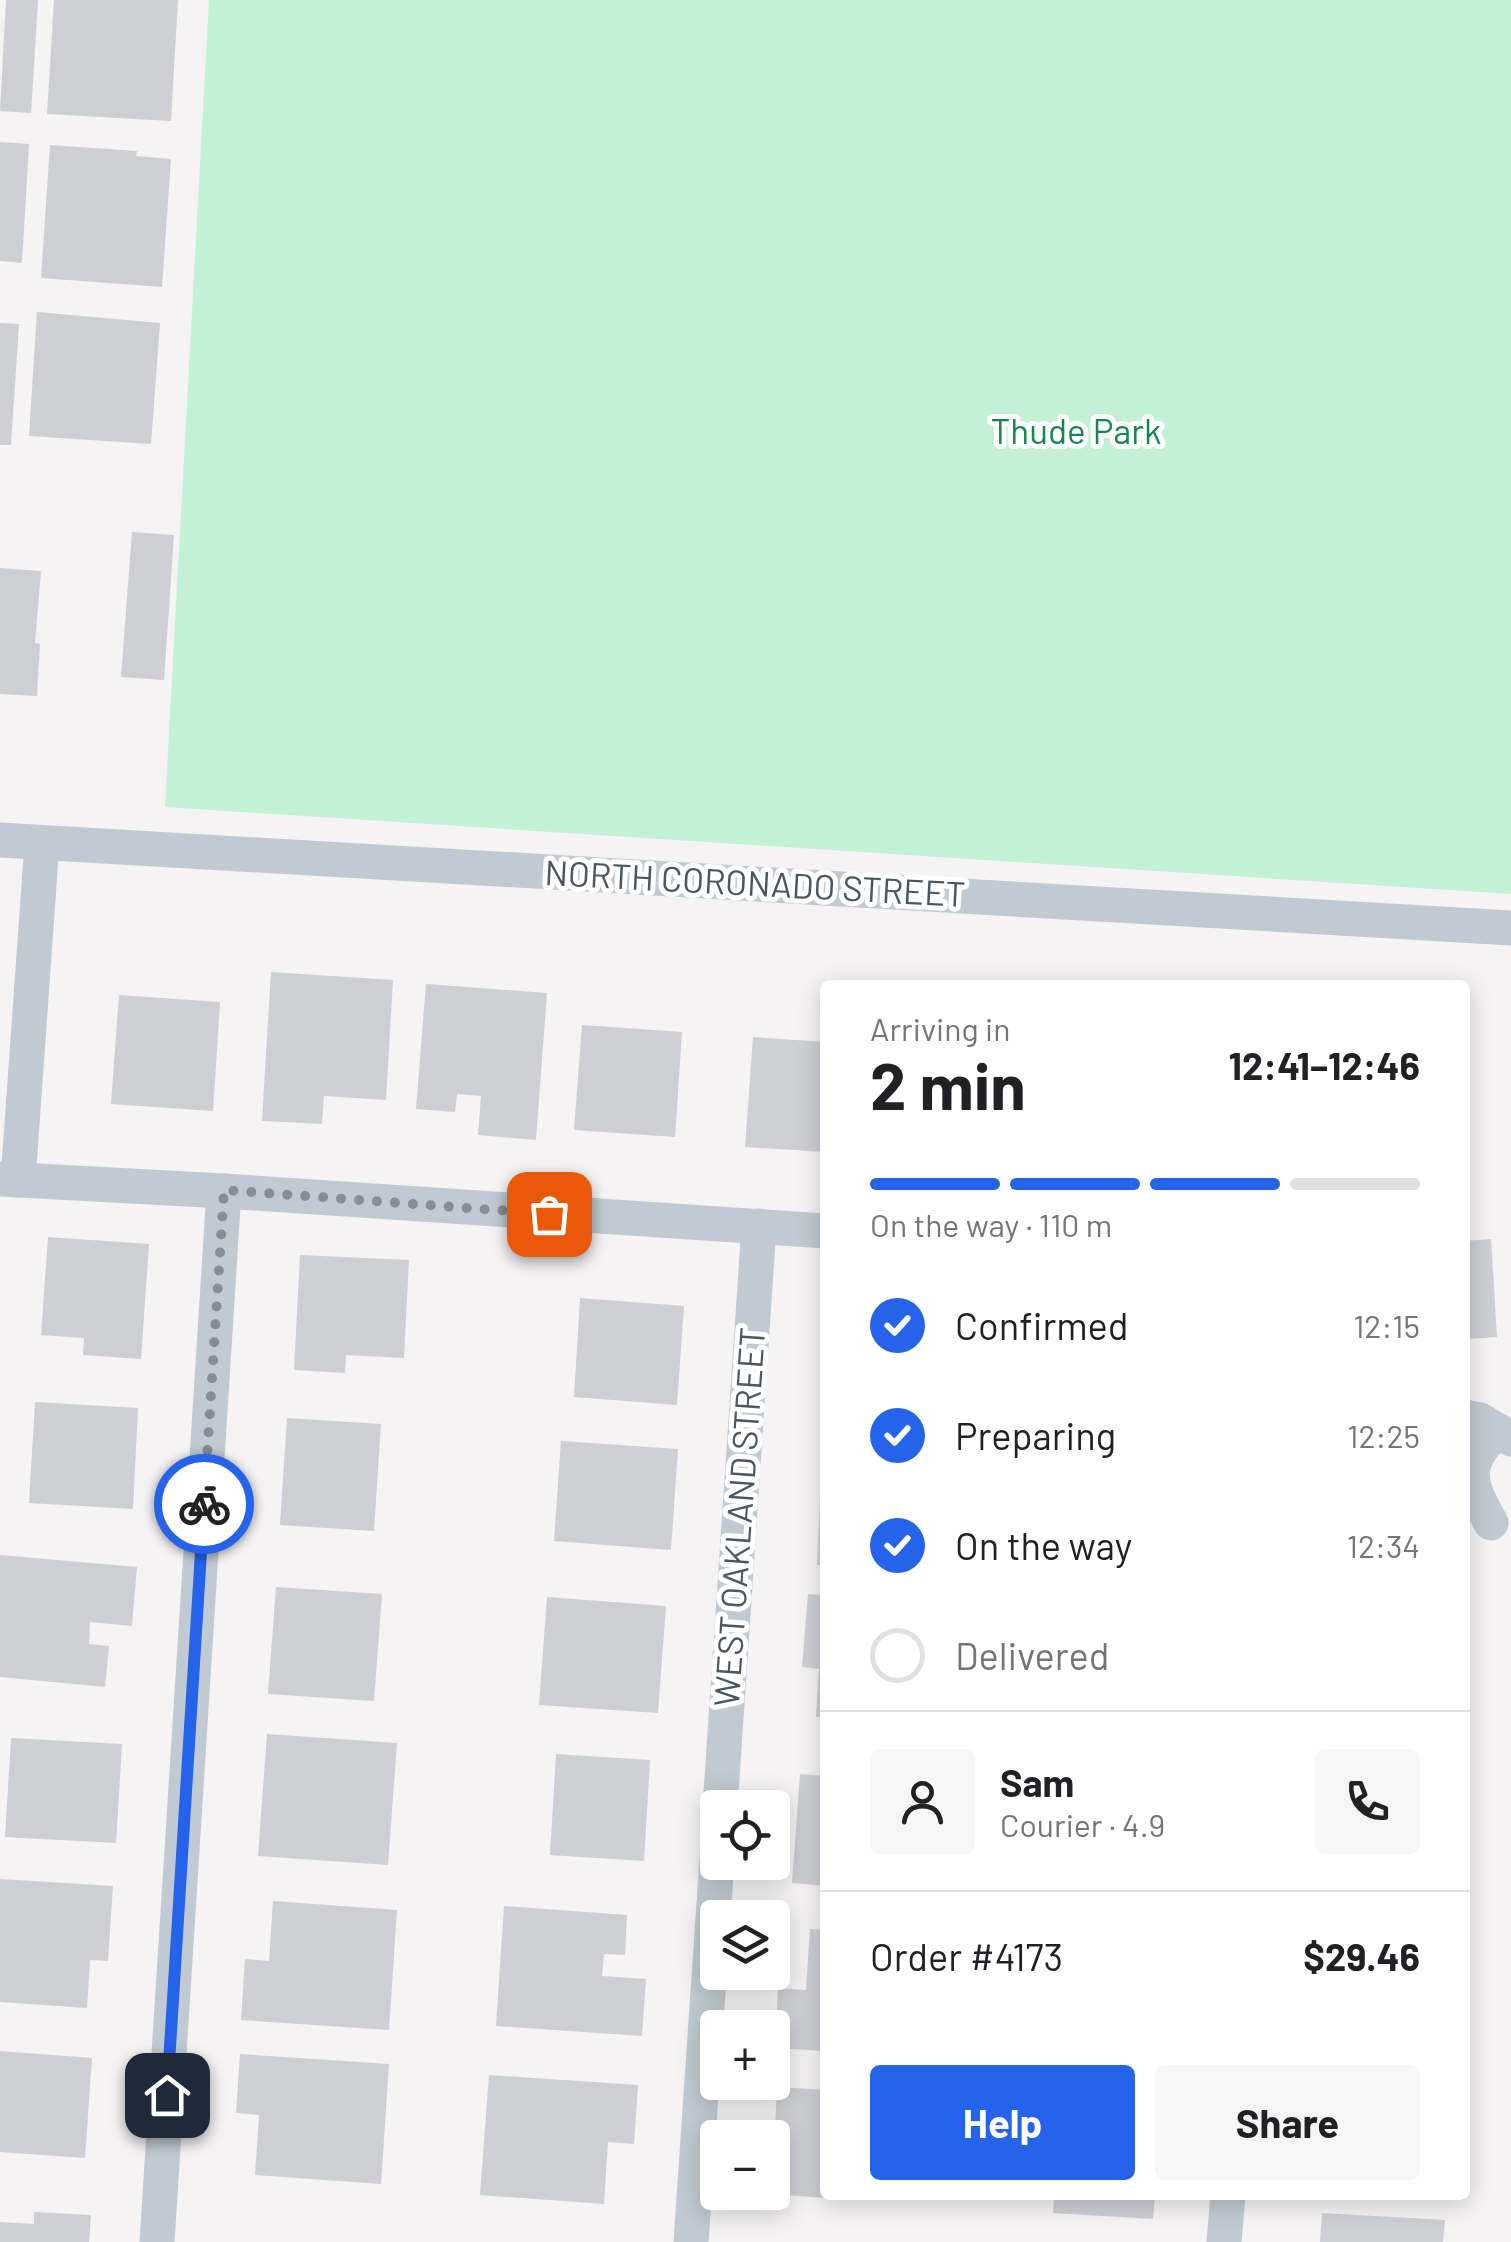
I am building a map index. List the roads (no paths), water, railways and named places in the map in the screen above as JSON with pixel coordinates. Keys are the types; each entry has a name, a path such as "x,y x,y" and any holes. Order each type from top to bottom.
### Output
{"street":[{"name":"NORTH CORONADO STREET","path":"0,840 1511,928"},
{"path":"42,842 9,1180 224,1190 820,1230"},
{"path":"158,2242 224,1190"},
{"name":"WEST OAKLAND STREET","path":"721,1790 759,1226"},
{"path":"1489,1523 1472,1491 1472,1470 1476,1451 1491,1429"},
{"path":"691,2242 716,1880"},
{"path":"1224,2242 1228,2200"}],"park label":[{"name":"Thude Park","path":"1076,432"}]}
